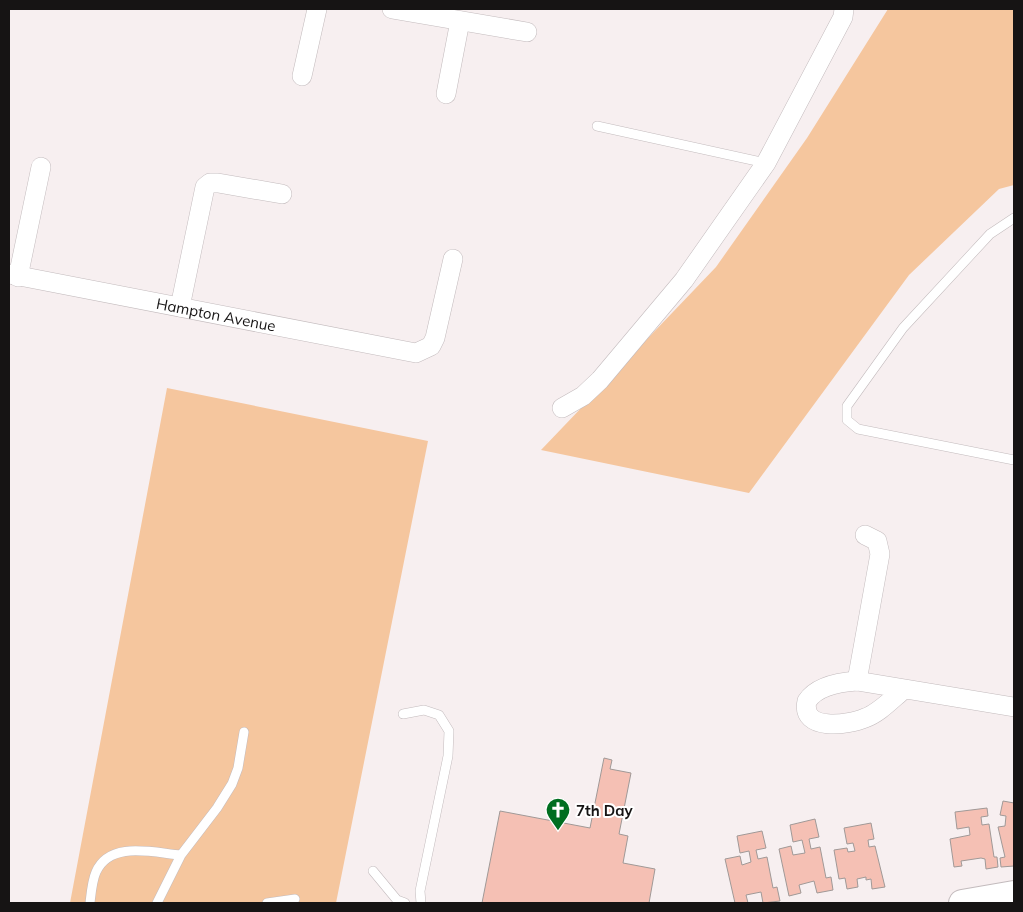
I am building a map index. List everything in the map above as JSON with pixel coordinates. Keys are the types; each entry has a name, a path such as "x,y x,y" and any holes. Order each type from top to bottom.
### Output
{"street":[{"path":"302,76 317,9"},
{"path":"392,9 527,32"},
{"path":"562,408 582,396 600,380 684,280 708,243 766,163 844,17 844,9"},
{"path":"446,94 460,21"},
{"path":"13,276 41,167"},
{"path":"180,307 205,187 218,183 282,194"},
{"name":"Hampton Avenue","path":"13,276 408,352 424,351 431,346 435,338 453,259"},
{"path":"857,681 880,554 876,541 865,535"},
{"path":"903,690 878,710 858,720 833,724 819,723 810,716 806,706 807,701 816,693 841,682 857,681 1014,707"},
{"path":"962,903 1014,894"}],"lane":[{"path":"597,126 766,163"},
{"path":"1014,218 990,234 903,328 852,398 846,413 847,420 858,430 1014,460"},
{"path":"403,714 424,710 439,715 450,731 448,756 420,891 421,903"},
{"path":"157,903 181,855 232,784 238,768 244,732"},
{"path":"90,903 95,873 112,854 128,850 181,855"},
{"path":"373,871 397,900 405,903"},
{"path":"267,903 295,899"}],"shaded area":[{"path":"888,9 1014,9 1014,185 999,189 909,275 749,493 541,450 716,267 807,138"},
{"path":"167,388 428,441 336,903 70,903"}],"building":[{"name":"7th Day","path":"604,758 612,760 610,769 631,773 619,834 628,836 623,863 655,869 649,903 482,903 500,811 590,828"},
{"path":"1003,801 1014,803 1014,866 1001,867 1000,858 1005,857 998,827 1005,826 1006,816 1000,815"},
{"path":"987,808 988,816 981,817 982,825 989,824 994,857 997,857 998,867 986,869 985,859 981,858 961,861 962,866 954,867 950,839 970,835 969,827 957,829 955,812"},
{"path":"815,819 819,837 809,839 811,849 820,847 826,878 831,877 833,890 817,893 814,881 799,885 801,893 789,896 779,849 791,846 793,855 805,853 802,840 793,842 790,825"},
{"path":"871,823 874,839 868,840 869,847 875,846 885,887 872,889 871,879 866,880 866,877 857,879 858,887 847,889 845,878 839,879 834,850 847,848 848,852 855,851 853,843 847,844 844,828"},
{"path":"762,831 766,848 756,850 758,859 767,857 773,888 777,887 780,901 763,903 761,892 746,895 748,903 735,903 725,859 740,856 742,865 751,862 749,851 740,853 737,836"}],"place":[{"name":"7th Day","path":"558,831"}]}
